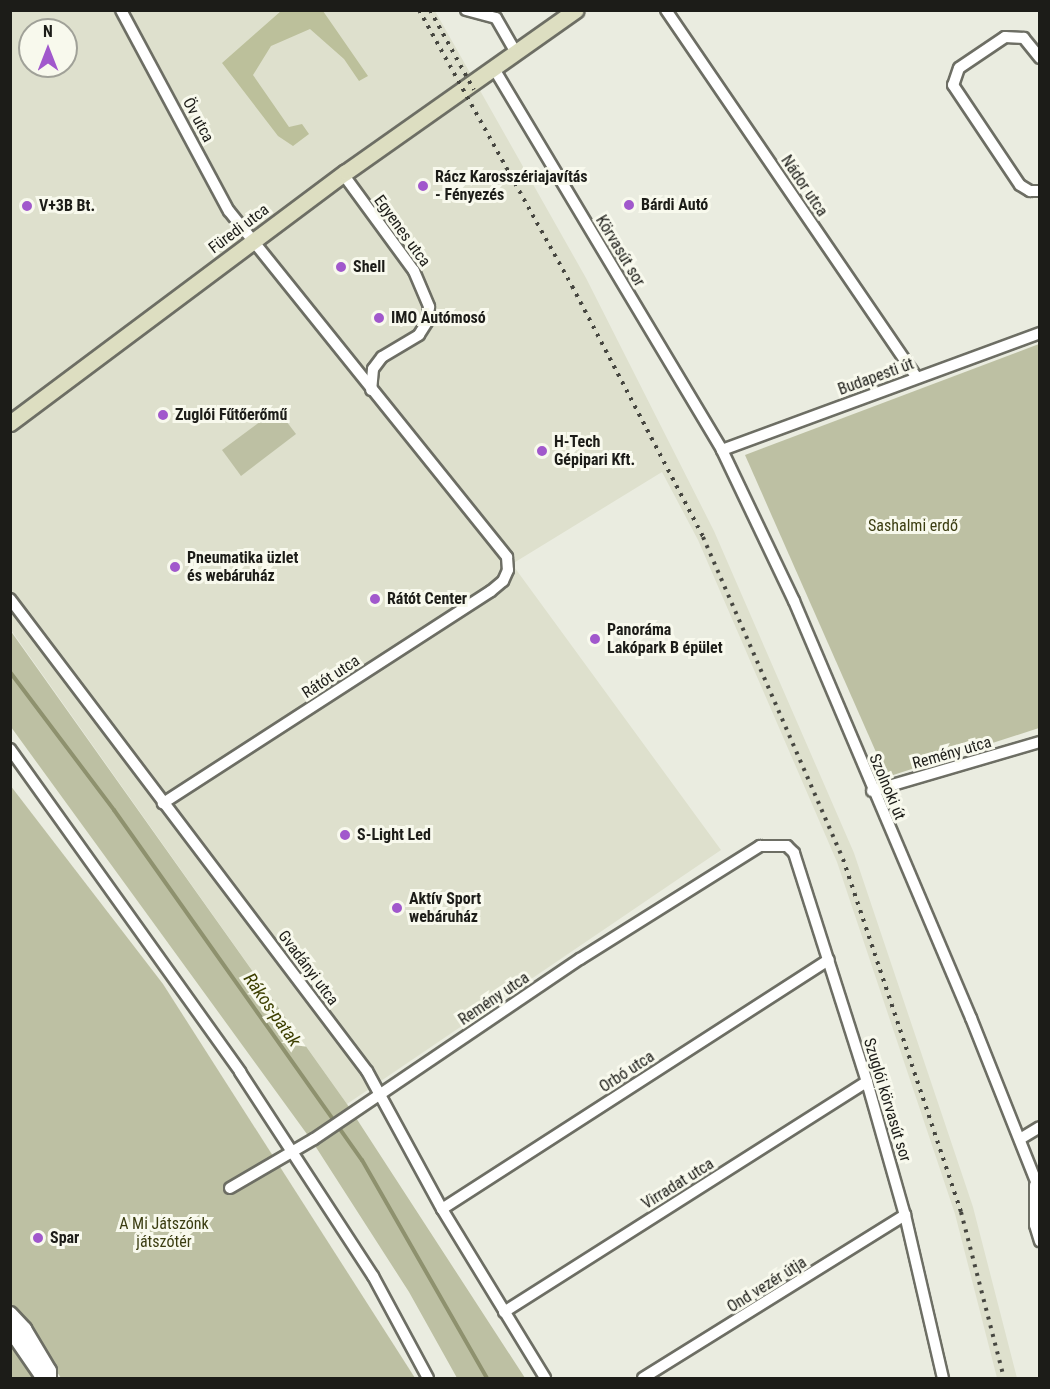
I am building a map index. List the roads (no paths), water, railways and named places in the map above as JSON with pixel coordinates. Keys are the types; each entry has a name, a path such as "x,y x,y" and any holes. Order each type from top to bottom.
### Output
{"main road":[{"name":"Füredi utca","path":"10,423 343,174 576,10"}],"street":[{"name":"Öv utca","path":"121,10 229,211 251,243"},
{"path":"466,10 496,18 515,51"},
{"name":"Nádor utca","path":"666,10 917,378"},
{"path":"1040,58 1024,38 1005,37 959,68 953,85 1020,185 1030,192 1040,191"},
{"name":"Körvasút sor","path":"493,67 722,450"},
{"name":"Egyenes utca","path":"343,174 414,272 428,305 427,322 419,335 382,357 373,369 372,390"},
{"path":"251,243 372,390"},
{"name":"Budapesti út","path":"722,450 1040,333"},
{"name":"Rátót utca","path":"163,803 504,581 508,570 507,558 372,390"},
{"name":"Szolnoki út","path":"722,450 794,602 1020,1139"},
{"name":"Gvadányi utca","path":"10,599 367,1071 442,1209 545,1378"},
{"name":"Remény utca","path":"872,791 1040,742"},
{"path":"11,751 240,1072 373,1276 428,1378"},
{"name":"Remény utca","path":"230,1188 292,1153 381,1096 580,958 760,846 778,844"},
{"name":"Szuglói körvasút sor","path":"778,844 794,853 867,1082 905,1215 943,1378"},
{"name":"Orbó utca","path":"442,1209 829,960"},
{"name":"Virradat utca","path":"504,1312 867,1082"},
{"path":"1040,1127 1020,1139 1037,1186 1035,1225 1040,1241"},
{"name":"Ond vezér útja","path":"643,1378 905,1215"},
{"path":"10,1314 24,1329 49,1371 49,1378"},
{"path":"10,1329 44,1378"}],"waterway":[{"name":"Rákos-patak","path":"10,672 114,810 362,1160 487,1378"}],"railway":[{"path":"419,10 572,286 703,537 843,859 961,1212 1004,1378"},
{"path":"430,10 474,90"}],"place":[{"name":"Rácz Karosszériajavítás - Fényezés","path":"423,186"},
{"name":"Bárdi Autó","path":"629,205"},
{"name":"V+3B Bt.","path":"27,206"},
{"name":"Shell","path":"341,267"},
{"name":"IMO Autómosó","path":"379,318"},
{"name":"Zuglói Fűtőerőmű","path":"163,415"},
{"name":"H-Tech Gépipari Kft.","path":"542,451"},
{"name":"Pneumatika üzlet és webáruház","path":"175,567"},
{"name":"Rátót Center","path":"375,599"},
{"name":"Panoráma Lakópark B épület","path":"595,639"},
{"name":"S-Light Led","path":"345,835"},
{"name":"Aktív Sport webáruház","path":"397,908"},
{"name":"Spar","path":"38,1238"}],"park label":[{"name":"Sashalmi erdő","path":"913,526"},
{"name":"A Mi Játszónk játszótér","path":"164,1233"}]}
